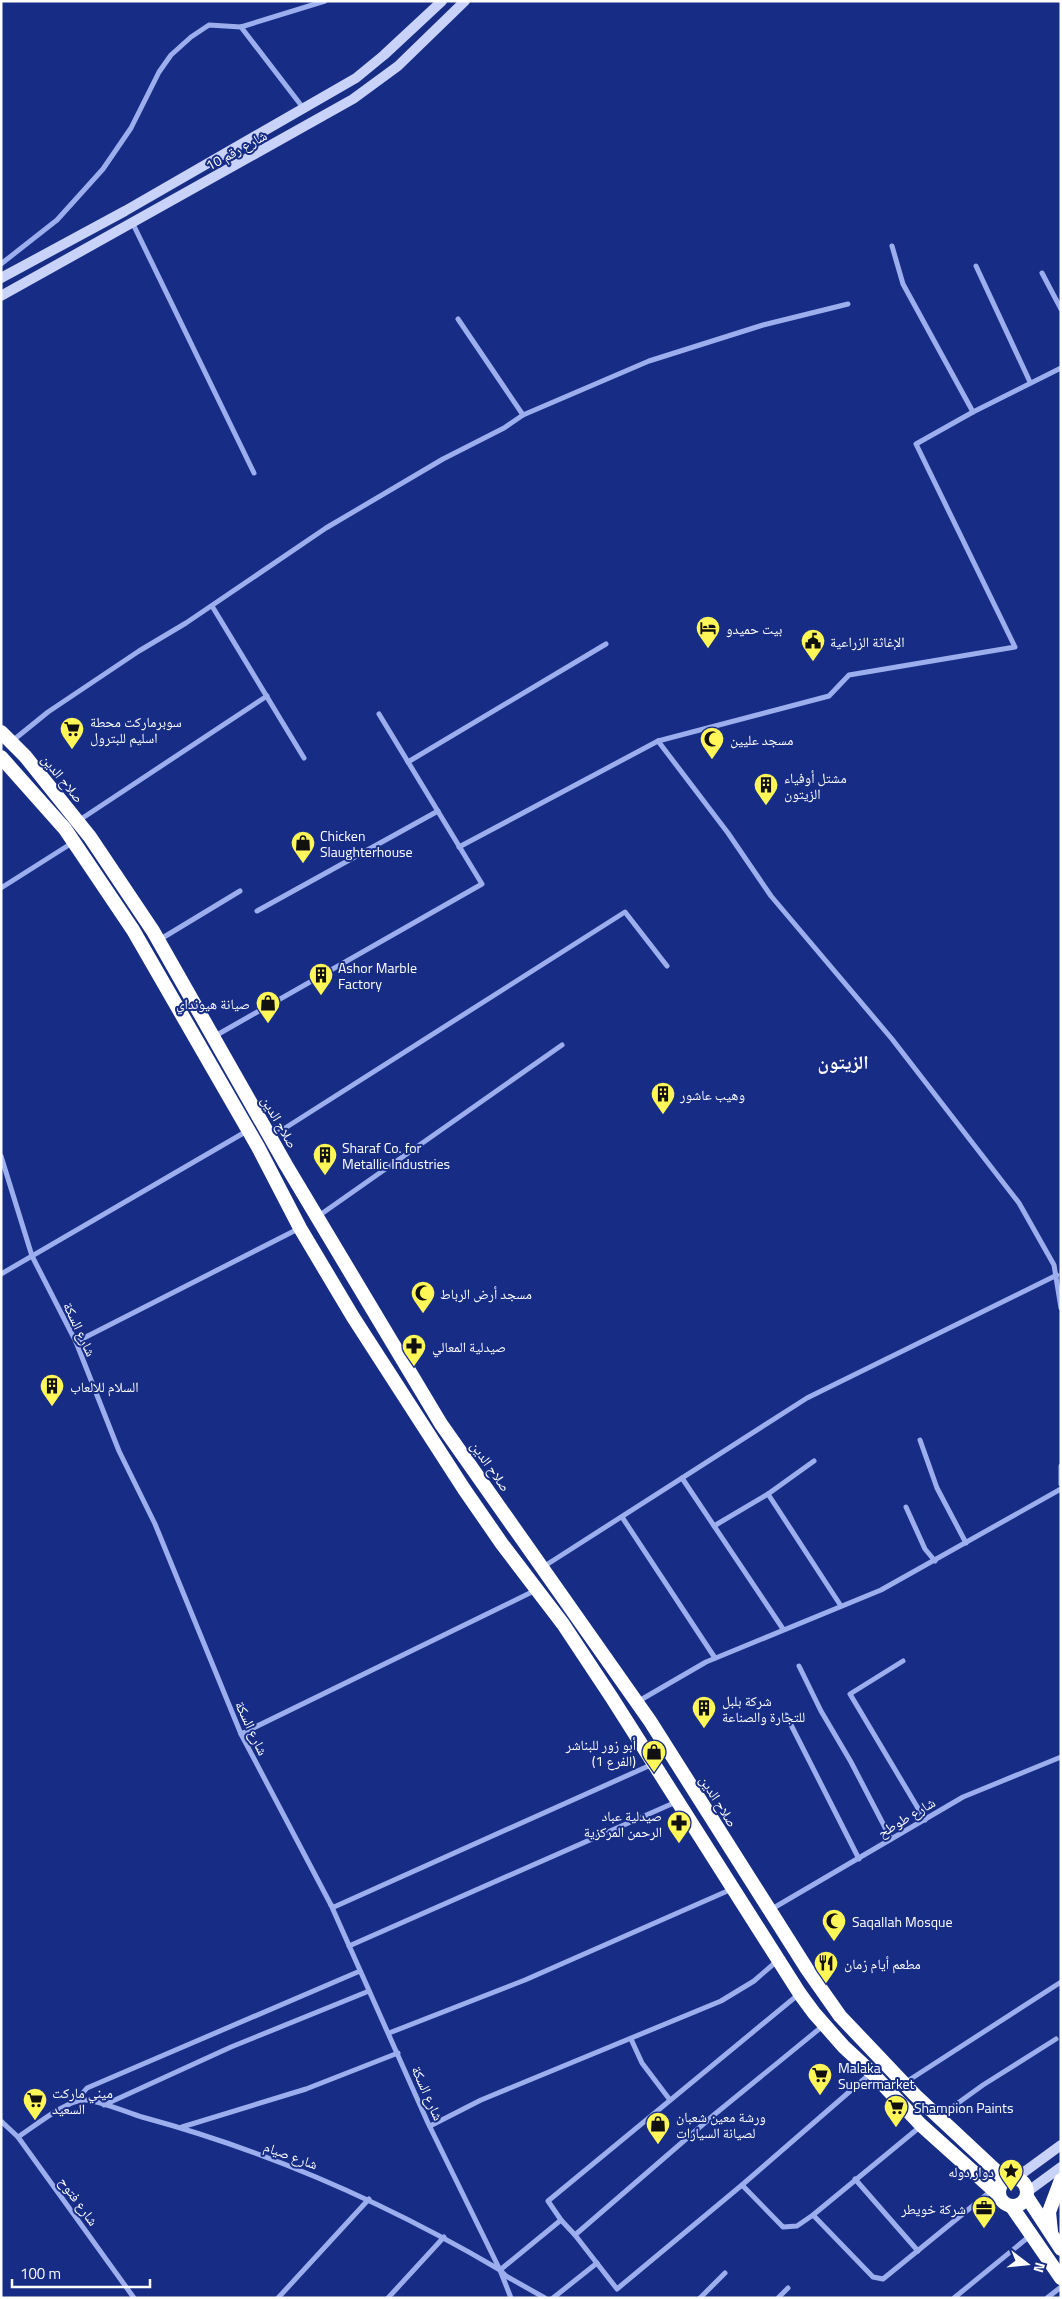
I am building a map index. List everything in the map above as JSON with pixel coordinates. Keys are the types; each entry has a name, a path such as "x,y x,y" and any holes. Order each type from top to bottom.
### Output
{"highway":[{"name":"صلاح الدين","path":"6,737 25,756 77,821 158,941 316,1217 441,1424 636,1702 840,2016 904,2084 1011,2179"},
{"path":"1,757 66,829 133,930 248,1131 300,1228 432,1441 502,1544 563,1624 800,1994 824,2025 921,2126 996,2192 1004,2203 1012,2207 1061,2278"},
{"path":"996,2192 1000,2186 1011,2179 1024,2183 1027,2195 1061,2249"},
{"path":"1051,2235 1049,2212 1061,2180"},
{"path":"1012,2207 1021,2205 1027,2195"}],"main road":[{"name":"شارع رقم 10","path":"1,278 356,78 384,56 442,1"},
{"name":"شارع رقم 10","path":"2,293 133,224 354,99 398,66 465,1"},
{"path":"1011,2179 1061,2145"},
{"path":"1027,2195 1061,2167"}],"street":[{"path":"1,264 57,220 103,169 131,128 171,55 209,25 241,26 325,1"},
{"path":"241,26 304,109"},
{"path":"133,224 254,473"},
{"path":"892,246 902,284 973,412"},
{"path":"976,266 1030,382"},
{"path":"1042,273 1061,310"},
{"path":"6,737 212,606 326,528 442,459 504,428 523,415 649,361 764,325 848,304"},
{"path":"458,319 523,415"},
{"path":"459,847 658,741 829,696 849,675 1015,647 916,444 1030,382 1061,368"},
{"path":"212,606 304,758"},
{"path":"408,762 606,644"},
{"path":"77,821 266,696"},
{"path":"213,1037 482,884 379,714"},
{"path":"658,741 728,833 771,896 892,1039 1019,1203 1054,1265 1061,1308"},
{"path":"258,911 438,811"},
{"path":"1,888 74,842"},
{"path":"158,941 240,891"},
{"path":"270,1137 625,912 667,966"},
{"path":"316,1217 562,1044"},
{"path":"1,1274 248,1131"},
{"name":"شارع السكة","path":"1,1156 32,1256 76,1342 119,1450 155,1524 241,1734 331,1905 430,2126 500,2270 511,2298"},
{"path":"76,1342 300,1228"},
{"path":"542,1567 807,1398 1057,1276"},
{"path":"920,1440 937,1488 966,1542"},
{"path":"714,1526 768,1494 814,1462"},
{"path":"1061,1466 1061,1484"},
{"path":"682,1478 783,1629"},
{"path":"636,1702 715,1658 881,1590 1061,1489"},
{"path":"768,1494 841,1606"},
{"path":"906,1507 925,1549 935,1561"},
{"path":"622,1517 715,1658"},
{"path":"241,1734 536,1589"},
{"path":"903,1662 850,1694 925,1820"},
{"path":"799,1666 891,1840"},
{"path":"786,1715 859,1859"},
{"name":"شارع طوطح","path":"770,1911 963,1797 1061,1756"},
{"path":"331,1905 334,1906 653,1764"},
{"path":"349,1946 677,1801"},
{"path":"389,2033 524,1980 732,1889"},
{"path":"430,2126 481,2100 736,1993 778,1961"},
{"path":"18,2137 75,2102 87,2088 360,1971"},
{"path":"904,2084 1061,1982"},
{"path":"104,2105 231,2047 369,1991"},
{"path":"800,1994 548,2201 561,2220 618,2288 742,2186 871,2072"},
{"path":"575,2235 673,2150 824,2025"},
{"path":"631,2038 642,2063 670,2100"},
{"path":"940,2117 983,2085 1056,2039"},
{"path":"182,2127 306,2089 398,2053"},
{"name":"شارع صيام","path":"75,2102 85,2099 182,2127 320,2178 369,2199 444,2237 545,2298"},
{"name":"شارع فتوح","path":"1,2121 18,2137 134,2298"},
{"path":"742,2186 783,2227 797,2226 921,2126"},
{"path":"855,2179 918,2251"},
{"path":"813,2215 873,2277 883,2280 996,2192"},
{"path":"278,2298 369,2199"},
{"path":"500,2270 561,2220"},
{"path":"954,2298 1032,2235"},
{"path":"388,2298 444,2237"},
{"path":"554,2298 597,2263"},
{"path":"700,2298 725,2273"},
{"path":"1048,2298 1061,2287"},
{"path":"778,2298 788,2288"}],"place":[{"name":"بيت حميدو","path":"708,649"},
{"name":"الإغاثة الزراعية","path":"813,662"},
{"name":"سوبرماركت محطة اسليم للبترول","path":"72,750"},
{"name":"مسجد عليين","path":"712,760"},
{"name":"مشتل أوفياء الزيتون","path":"766,806"},
{"name":"Chicken Slaughterhouse","path":"303,864"},
{"name":"Ashor Marble Factory","path":"321,996"},
{"name":"صيانة هيونداي","path":"268,1024"},
{"name":"وهيب عاشور","path":"663,1115"},
{"name":"Sharaf Co. for Metallic Industries","path":"325,1176"},
{"name":"مسجد أرض الرباط","path":"423,1314"},
{"name":"صيدلية المعالي","path":"414,1367"},
{"name":"السلام للالعاب","path":"52,1407"},
{"name":"شركة بلبل للتجارة والصناعة","path":"704,1729"},
{"name":"أبو زور للبناشر (الفرع 1)","path":"654,1773"},
{"name":"صيدلية عباد الرحمن المركزية","path":"679,1844"},
{"name":"Saqallah Mosque","path":"834,1942"},
{"name":"مطعم أيام زمان","path":"826,1984"},
{"name":"Malaka Supermarket","path":"820,2096"},
{"name":"ميني ماركت السعيد","path":"35,2121"},
{"name":"Shampion Paints","path":"896,2128"},
{"name":"ورشة معين شعبان لصيانة السيارات","path":"658,2145"},
{"name":"دوار دوله","path":"1011,2192"},
{"name":"شركة خويطر","path":"984,2229"}],"district":[{"name":"الزيتون","path":"843,1061"}]}
